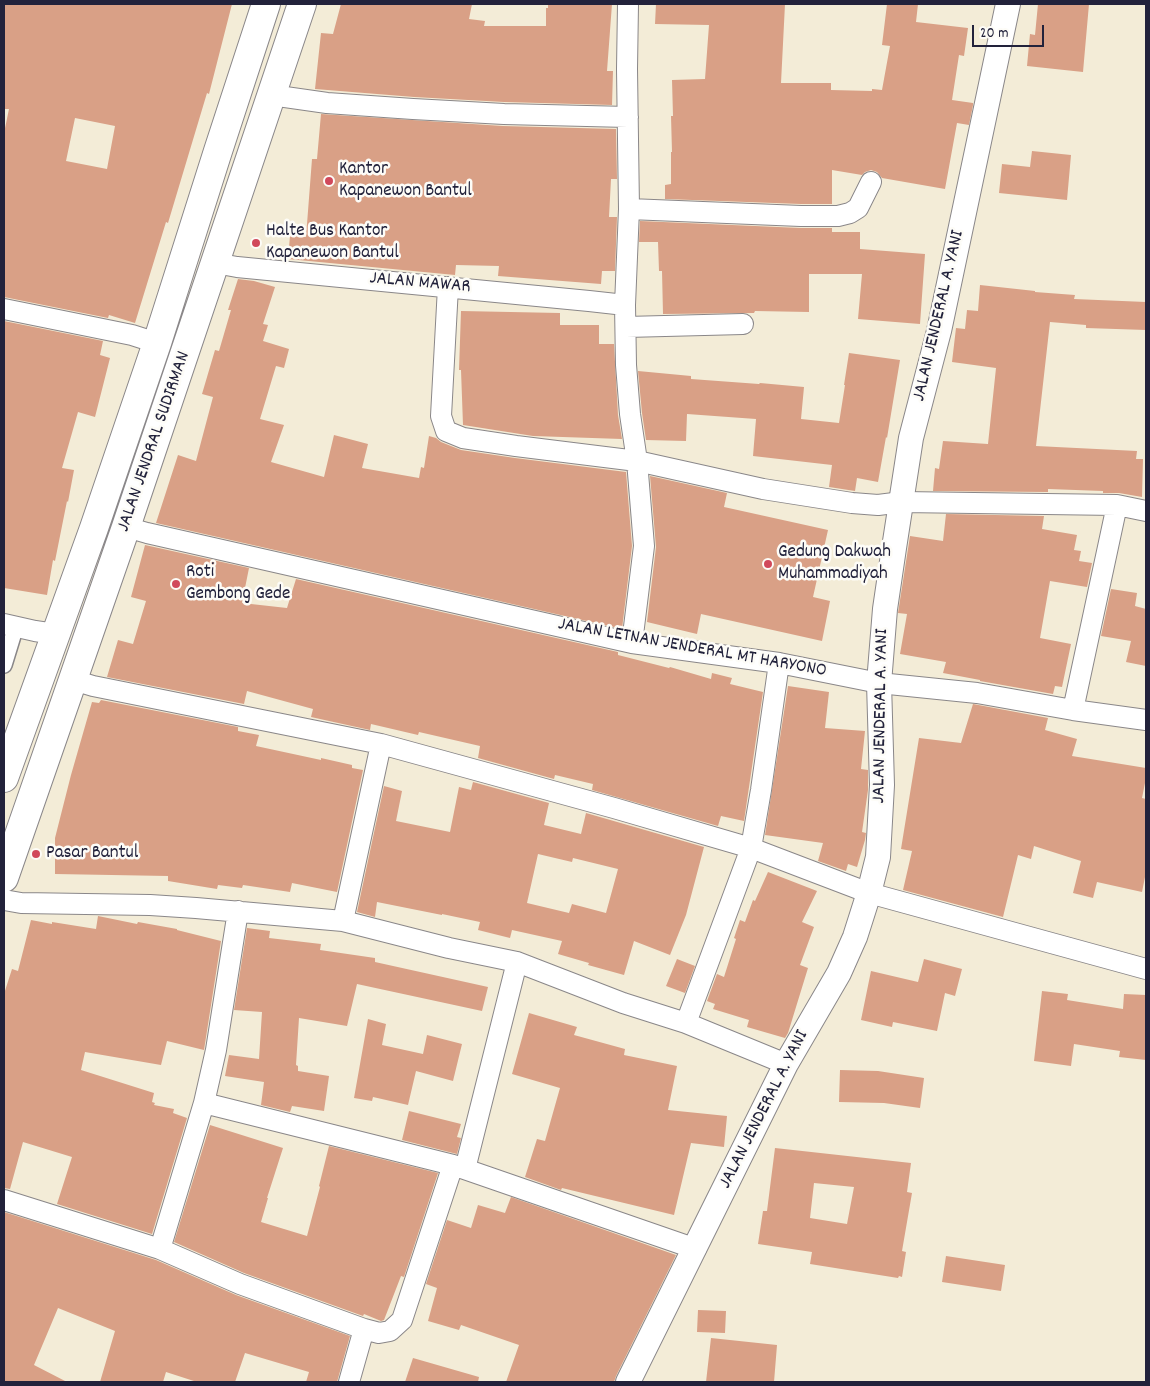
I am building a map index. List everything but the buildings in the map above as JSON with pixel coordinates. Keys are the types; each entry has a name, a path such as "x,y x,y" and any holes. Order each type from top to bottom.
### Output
{"main road":[{"name":"JALAN JENDRAL SUDIRMAN","path":"4,778 157,343 266,4"},
{"name":"JALAN JENDRAL SUDIRMAN","path":"4,878 126,527 302,4"}],"street":[{"path":"628,4 629,209 625,305 626,365 644,546 632,643"},
{"name":"JALAN JENDERAL A. YANI","path":"628,1382 696,1249 786,1064 838,973 855,936 869,893 878,857 882,785 879,683 885,609 912,438 939,331 1008,4"},
{"path":"271,95 327,103 413,109 504,114 628,117"},
{"path":"629,209 838,216 850,213 858,208 871,182"},
{"name":"JALAN MAWAR","path":"215,263 237,267 625,305"},
{"path":"448,287 441,416 446,431 463,438 637,461 763,489 852,504 878,505 902,502 1117,505 1146,512"},
{"path":"4,309 132,335 157,343"},
{"path":"626,327 743,324"},
{"path":"1073,710 1117,505"},
{"name":"JALAN LETNAN JENDERAL MT HARYONO","path":"126,527 632,643 779,663 879,683 976,694 1146,720"},
{"path":"4,665 10,625 56,634"},
{"path":"686,1023 752,848 779,663"},
{"path":"73,680 94,686 381,744 752,848 869,893 1146,969"},
{"path":"343,921 381,744"},
{"path":"4,900 22,903 150,905 343,921 449,948 517,962 622,1003 686,1023 786,1064"},
{"path":"160,1249 204,1103 216,1050 238,911"},
{"path":"4,1200 160,1249 240,1284 364,1329 379,1333 390,1331 402,1320 459,1167 517,962"},
{"path":"204,1103 459,1167 696,1249"},
{"path":"349,1382 364,1329"}],"place":[{"name":"Kantor Kapanewon Bantul","path":"329,181"},
{"name":"Halte Bus Kantor Kapanewon Bantul","path":"256,243"},
{"name":"Gedung Dakwah Muhammadiyah","path":"768,564"},
{"name":"Roti Gembong Gede","path":"176,584"},
{"name":"Pasar Bantul","path":"36,854"}]}
